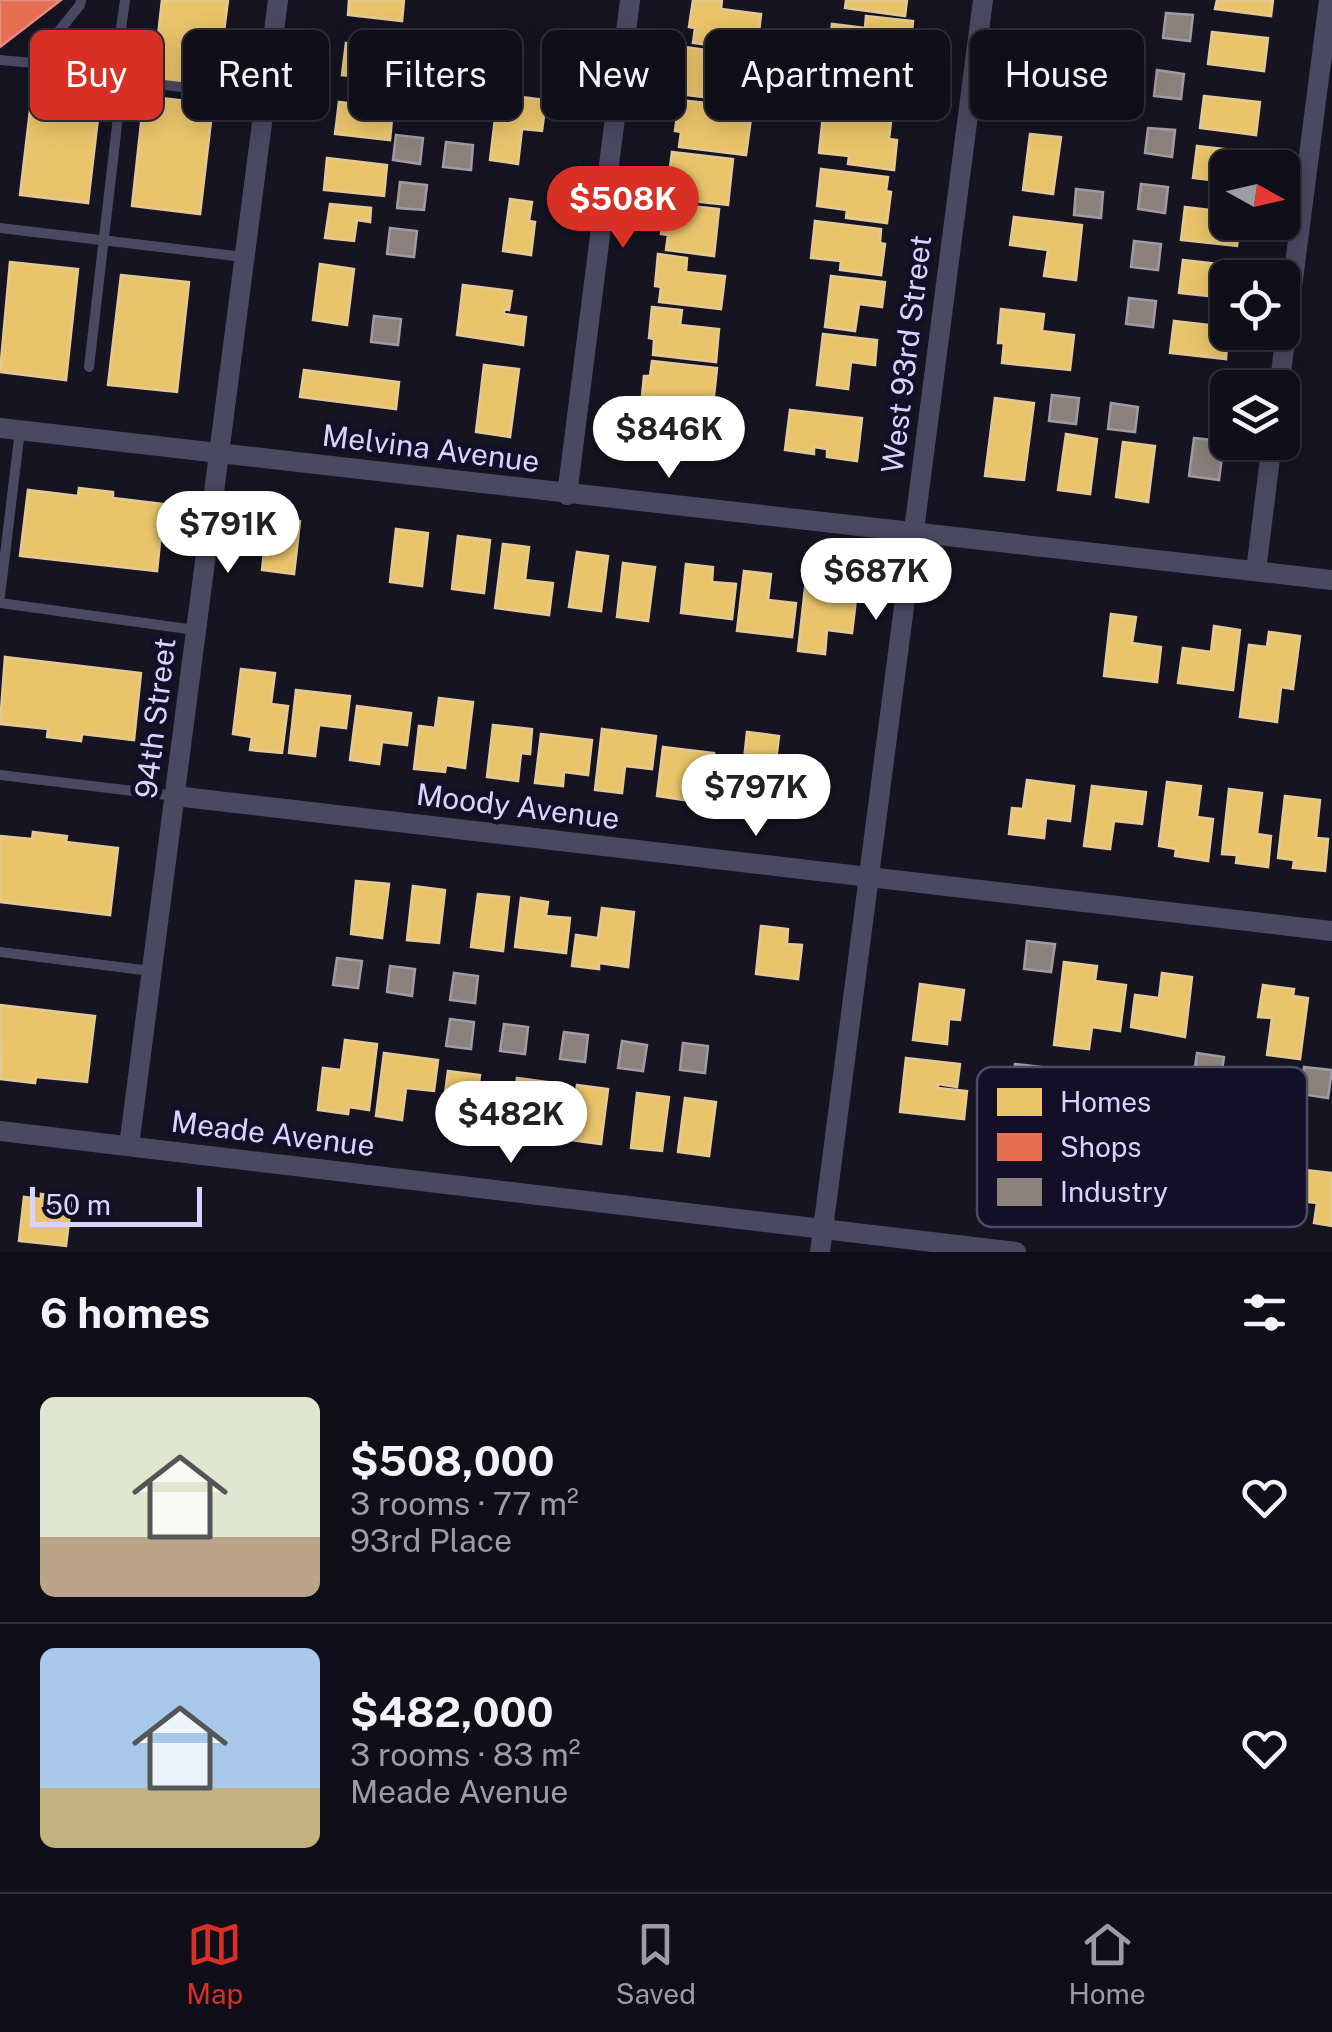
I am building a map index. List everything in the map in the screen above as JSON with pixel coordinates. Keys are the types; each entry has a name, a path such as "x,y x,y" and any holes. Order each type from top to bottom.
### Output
{"street":[{"name":"94th Street","path":"274,30 278,0"},
{"path":"567,495 630,0"},
{"name":"West 93rd Street","path":"820,1252 983,0"},
{"path":"1281,370 1328,0"},
{"name":"94th Street","path":"129,1146 262,120"},
{"name":"Melvina Avenue","path":"10,429 1332,580"},
{"path":"1256,571 1270,460"},
{"name":"Moody Avenue","path":"174,796 1332,931"},
{"name":"Meade Avenue","path":"0,1131 1016,1252"}],"lane":[{"path":"0,60 32,63 81,0"},
{"path":"125,0 114,79 183,87"},
{"path":"88,367 117,120"},
{"path":"0,228 244,257"},
{"path":"10,429 0,599 196,630"},
{"path":"0,775 174,796"},
{"path":"0,952 152,971"}],"building: Homes":[{"path":"162,0 228,0 224,30 183,30 183,83 163,81 163,30 159,30"},
{"path":"349,0 404,0 402,21 348,15"},
{"path":"693,0 722,0 721,9 761,14 759,30 705,30 705,44 693,43 695,28 689,27"},
{"path":"846,0 907,0 905,16 845,8"},
{"path":"1217,0 1273,0 1271,16 1215,9"},
{"path":"866,16 913,21 912,30 831,30 832,24 865,28"},
{"path":"1212,32 1268,38 1264,71 1208,64"},
{"path":"346,43 349,43 349,76 342,75"},
{"path":"685,47 705,50 705,97 686,95"},
{"path":"1204,96 1260,102 1256,135 1200,128"},
{"path":"522,97 542,100 542,131 522,129 518,164 490,160 495,120 522,120"},
{"path":"163,98 183,101 183,120 211,120 200,214 132,206 141,120 163,120"},
{"path":"685,101 705,103 705,120 751,120 746,155 679,147 681,132 675,131 676,120 685,120"},
{"path":"339,102 349,103 349,120 392,120 390,140 335,134"},
{"path":"30,110 30,120 98,120 88,203 20,195"},
{"path":"822,120 891,122 889,139 897,140 894,170 848,164 849,156 819,153"},
{"path":"1030,134 1061,137 1053,194 1023,190"},
{"path":"1197,146 1234,150 1210,150 1210,180 1193,178"},
{"path":"672,152 733,159 728,205 671,199"},
{"path":"327,158 387,165 384,196 324,190"},
{"path":"821,169 888,177 886,191 891,192 887,223 846,218 847,210 817,206"},
{"path":"510,199 532,202 529,221 535,222 531,255 503,251"},
{"path":"665,203 719,209 714,256 666,250 668,235 661,234"},
{"path":"330,204 371,208 370,222 357,220 354,241 325,238"},
{"path":"1185,207 1210,210 1210,240 1238,240 1237,246 1181,240"},
{"path":"1014,217 1082,225 1076,280 1044,276 1048,250 1010,245"},
{"path":"815,221 881,229 880,243 885,244 881,275 840,270 841,261 811,258"},
{"path":"658,254 687,258 686,272 725,276 721,309 659,302 661,287 655,286"},
{"path":"1183,260 1210,263 1210,296 1179,293"},
{"path":"10,262 78,269 66,380 0,372"},
{"path":"320,264 354,269 347,325 313,320"},
{"path":"121,275 189,282 177,392 108,385"},
{"path":"831,276 885,282 882,307 859,304 855,331 825,327"},
{"path":"463,285 512,291 509,310 504,309 504,314 526,317 523,345 457,335"},
{"path":"652,307 682,310 680,325 719,329 716,362 653,355 654,339 649,338"},
{"path":"1001,309 1044,314 1042,331 1074,335 1070,370 1002,363 1004,343 998,343"},
{"path":"1174,321 1210,325 1210,350 1227,350 1226,359 1170,353"},
{"path":"823,334 877,340 875,365 851,362 848,389 817,385"},
{"path":"652,361 717,368 713,405 685,402 684,411 641,406 644,376 650,376"},
{"path":"484,365 519,369 510,437 476,432"},
{"path":"304,370 399,382 396,409 300,397"},
{"path":"995,398 1034,403 1024,480 985,476"},
{"path":"790,410 862,418 857,461 827,457 827,449 814,447 814,454 785,450"},
{"path":"641,417 717,426 713,457 660,454 660,449 637,446"},
{"path":"1066,434 1097,439 1090,494 1058,490"},
{"path":"1123,442 1155,446 1148,502 1116,497"},
{"path":"79,488 113,492 113,498 164,504 157,571 20,556 28,490 78,496"},
{"path":"268,517 300,521 294,574 262,570"},
{"path":"396,529 428,533 422,586 390,582"},
{"path":"458,536 490,540 484,593 452,589"},
{"path":"503,544 529,547 525,580 553,583 549,615 495,608"},
{"path":"577,552 608,556 601,611 569,607"},
{"path":"623,563 655,567 648,621 617,617"},
{"path":"686,564 713,567 712,582 736,584 732,619 681,613"},
{"path":"744,571 771,574 768,600 796,603 792,637 737,631"},
{"path":"806,579 833,582 831,596 856,599 852,633 827,630 825,654 798,651"},
{"path":"1111,614 1136,617 1132,643 1161,647 1157,682 1104,676"},
{"path":"1214,626 1240,630 1233,690 1178,683 1183,648 1211,652"},
{"path":"1269,632 1300,636 1293,689 1281,687 1277,722 1240,717 1249,645 1267,647"},
{"path":"5,657 141,673 134,740 82,734 81,741 47,737 48,729 0,724"},
{"path":"241,669 275,673 271,704 288,706 282,753 250,750 252,737 233,734"},
{"path":"296,690 350,696 346,728 319,725 315,756 289,753"},
{"path":"439,698 473,702 465,768 446,765 445,772 414,769 419,726 435,728"},
{"path":"357,706 411,713 407,745 382,742 379,764 350,760"},
{"path":"493,725 532,729 530,754 521,753 518,781 487,777"},
{"path":"602,729 656,736 652,769 625,766 622,793 595,790"},
{"path":"747,732 779,736 770,810 737,806 739,792 717,790 722,758 744,760"},
{"path":"541,734 592,740 588,775 564,772 563,786 535,783"},
{"path":"663,747 714,753 710,788 685,786 684,800 657,796"},
{"path":"1027,780 1074,786 1070,821 1046,818 1044,838 1009,834 1012,808 1023,809"},
{"path":"1167,782 1201,786 1197,817 1213,819 1208,861 1175,856 1176,849 1159,846"},
{"path":"1092,786 1146,792 1142,824 1114,821 1110,849 1084,846"},
{"path":"1229,789 1262,793 1257,834 1271,836 1268,867 1236,863 1237,855 1222,854"},
{"path":"1285,796 1320,800 1316,838 1328,839 1325,871 1293,868 1294,860 1278,858"},
{"path":"33,832 67,836 66,842 118,848 110,915 0,902 0,836 32,839"},
{"path":"356,881 389,884 382,938 351,934"},
{"path":"413,886 445,890 439,943 407,940"},
{"path":"478,894 509,897 503,951 471,947"},
{"path":"521,898 548,902 546,916 570,918 566,953 515,947"},
{"path":"602,908 634,912 628,967 599,963 599,969 572,966 576,935 598,938"},
{"path":"761,926 788,929 787,944 802,945 798,979 756,974"},
{"path":"1064,962 1097,966 1095,981 1126,985 1120,1031 1092,1027 1089,1049 1054,1045"},
{"path":"1162,973 1192,977 1185,1037 1131,1027 1135,995 1159,998"},
{"path":"920,984 964,990 960,1020 949,1019 947,1044 913,1040"},
{"path":"1263,985 1294,989 1293,996 1308,998 1300,1059 1267,1055 1272,1018 1258,1017"},
{"path":"0,1005 95,1016 87,1082 36,1077 35,1083 1,1079"},
{"path":"345,1040 377,1044 369,1110 349,1107 348,1114 318,1110 323,1068 341,1070"},
{"path":"384,1053 438,1060 434,1091 406,1088 402,1120 376,1116"},
{"path":"906,1058 960,1064 957,1087 938,1084 938,1088 967,1091 964,1119 900,1112"},
{"path":"448,1071 480,1075 473,1128 441,1124"},
{"path":"517,1078 548,1082 541,1136 510,1132"},
{"path":"577,1085 608,1089 601,1144 570,1140"},
{"path":"637,1093 669,1097 662,1151 631,1148"},
{"path":"685,1098 716,1102 709,1156 678,1152"},
{"path":"1307,1170 1332,1173 1332,1226 1314,1223 1317,1203 1307,1202"},
{"path":"41,1194 72,1197 66,1246 19,1241 24,1197 41,1199"}],"building: Shops":[{"path":"0,0 61,0 0,47"}],"building: Industry":[{"path":"1166,13 1193,15 1190,41 1163,38"},
{"path":"1157,70 1184,74 1181,99 1154,96"},
{"path":"1148,128 1175,130 1172,157 1145,153"},
{"path":"396,135 423,138 420,164 393,160"},
{"path":"446,142 473,145 471,170 443,167"},
{"path":"400,182 427,185 424,210 397,208"},
{"path":"1141,184 1168,187 1165,213 1138,209"},
{"path":"1076,189 1103,192 1101,218 1074,215"},
{"path":"390,228 417,231 414,257 387,254"},
{"path":"1134,241 1161,244 1158,270 1131,267"},
{"path":"1129,298 1156,301 1153,327 1126,324"},
{"path":"374,316 401,319 398,345 371,342"},
{"path":"1052,395 1079,398 1076,424 1049,421"},
{"path":"1111,403 1138,407 1135,432 1108,429"},
{"path":"1194,438 1210,440 1210,460 1222,460 1219,480 1189,476"},
{"path":"1027,941 1055,944 1051,972 1024,969"},
{"path":"337,958 362,961 358,988 333,985"},
{"path":"390,966 415,969 412,996 387,992"},
{"path":"454,973 478,976 475,1003 450,1000"},
{"path":"450,1019 474,1022 471,1049 446,1046"},
{"path":"504,1024 528,1027 525,1054 500,1051"},
{"path":"564,1032 588,1035 585,1062 560,1059"},
{"path":"622,1041 647,1045 643,1071 618,1068"},
{"path":"683,1043 708,1046 705,1073 680,1070"},
{"path":"1197,1053 1224,1057 1223,1067 1195,1067"},
{"path":"1307,1067 1332,1070 1328,1098 1307,1095"}]}
